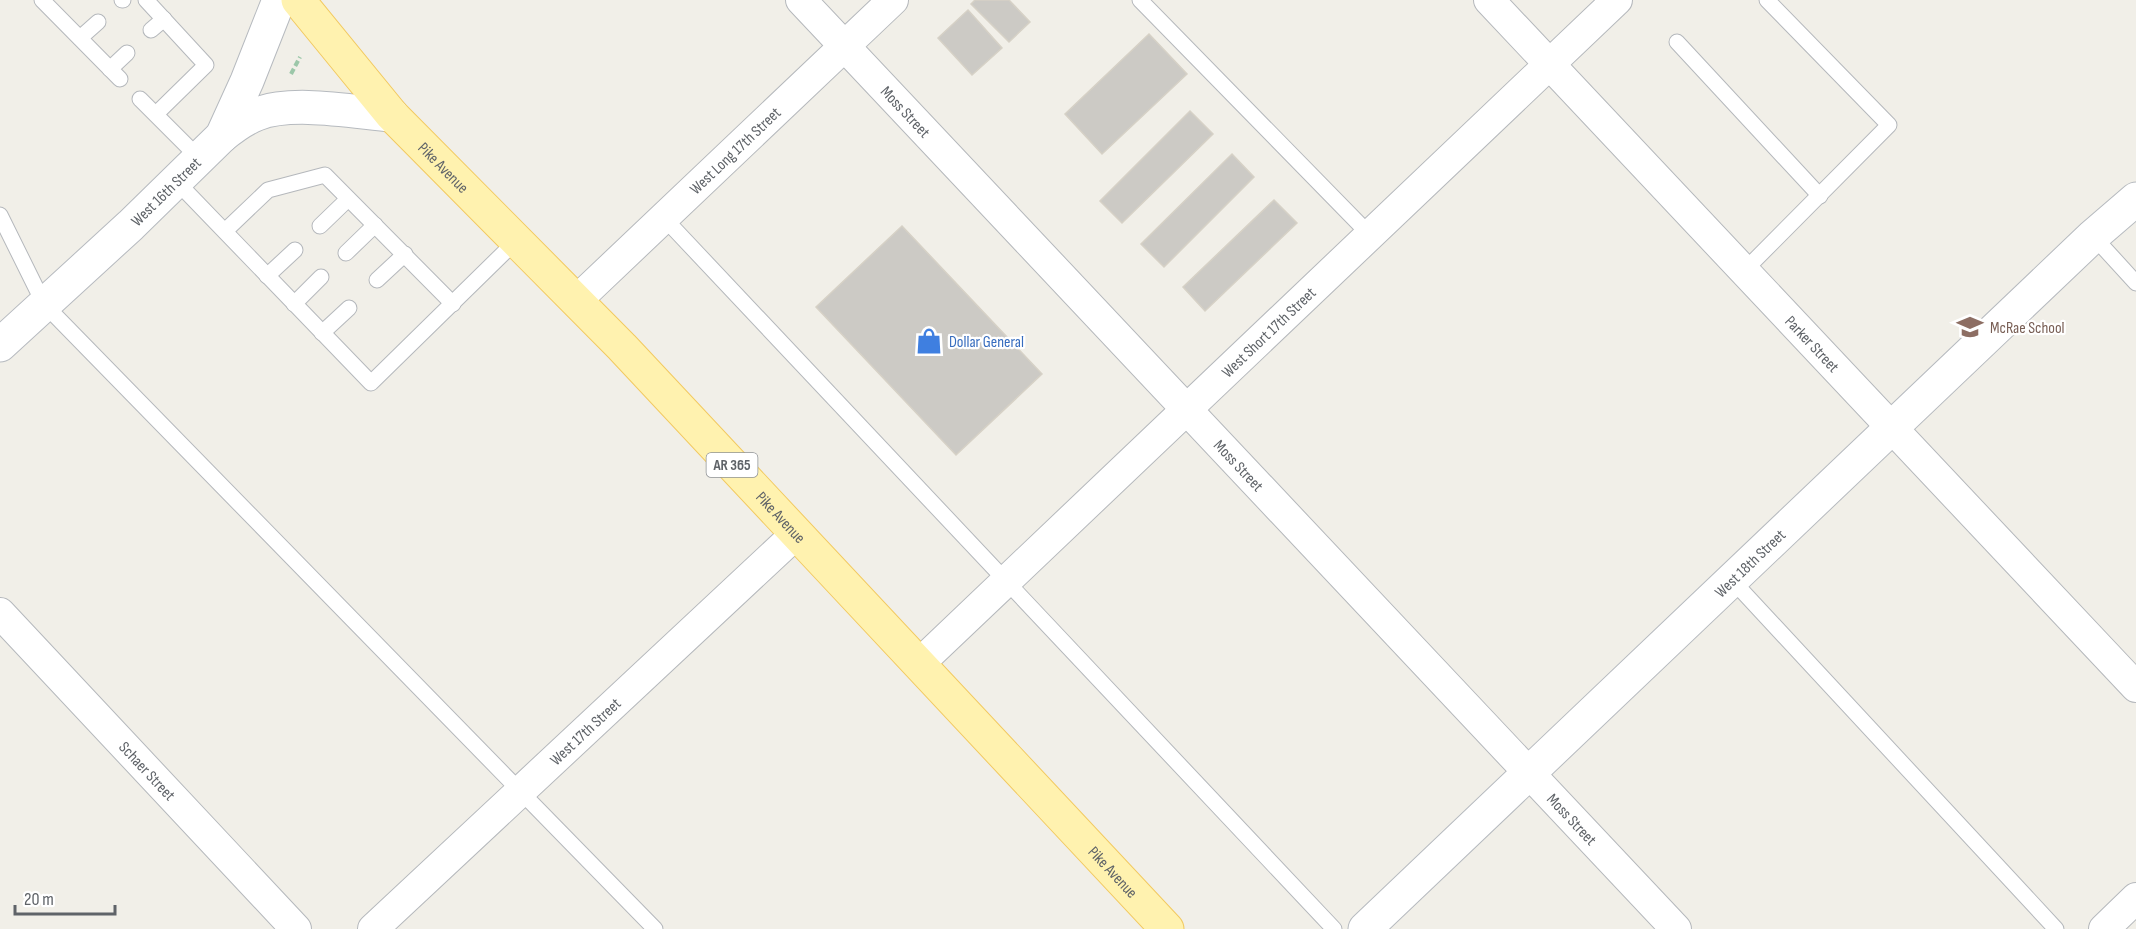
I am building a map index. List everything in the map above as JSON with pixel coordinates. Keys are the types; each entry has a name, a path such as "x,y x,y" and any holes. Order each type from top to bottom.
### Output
{"main road":[{"name":"Pike Avenue","path":"298,0 392,115 576,301 1167,929"}],"street":[{"name":"West 16th Street","path":"0,345 211,147 247,81 279,0"},
{"name":"Moss Street","path":"801,0 1676,929"},
{"name":"West Long 17th Street","path":"576,301 892,0"},
{"name":"Parker Street","path":"1489,0 2136,687"},
{"name":"West Short 17th Street","path":"919,664 1617,0"},
{"path":"211,147 243,121 269,110 302,107 392,115"},
{"name":"West 18th Street","path":"1365,929 2093,236 2136,199"},
{"name":"West 17th Street","path":"373,929 796,533"},
{"name":"Schaer Street","path":"0,613 296,929"},
{"path":"2104,929 2136,898"}],"lane":[{"path":"146,0 207,65 156,114"},
{"path":"1140,0 1370,235"},
{"path":"1744,271 1889,125 1767,0"},
{"path":"48,2 115,74 128,53"},
{"path":"152,30 164,19"},
{"path":"80,38 98,22"},
{"path":"1677,42 1820,196"},
{"path":"140,99 156,114 211,147"},
{"path":"225,231 268,190 325,175 453,304"},
{"path":"176,181 371,383 517,240"},
{"path":"320,226 348,199"},
{"path":"0,215 44,304 655,929"},
{"path":"664,218 1334,929"},
{"path":"346,253 375,225"},
{"path":"2093,236 2136,283"},
{"path":"267,276 295,250"},
{"path":"377,280 405,254"},
{"path":"294,304 321,277"},
{"path":"322,333 349,308"},
{"path":"1732,580 2056,929"}],"path":[{"path":"291,75 301,55"}],"building":[{"path":"975,0 1009,0 1030,22 1009,42 971,4"},
{"path":"968,10 1002,48 972,75 938,38"},
{"path":"1149,34 1187,74 1102,154 1065,114"},
{"path":"1190,111 1213,134 1122,223 1100,201"},
{"path":"1232,154 1254,177 1164,267 1141,244"},
{"path":"1274,200 1297,223 1205,311 1183,287"},
{"name":"Dollar General","path":"902,226 1042,374 956,455 816,307"}],"place":[{"name":"McRae School","path":"1970,327"},
{"name":"Dollar General","path":"929,341"}]}
